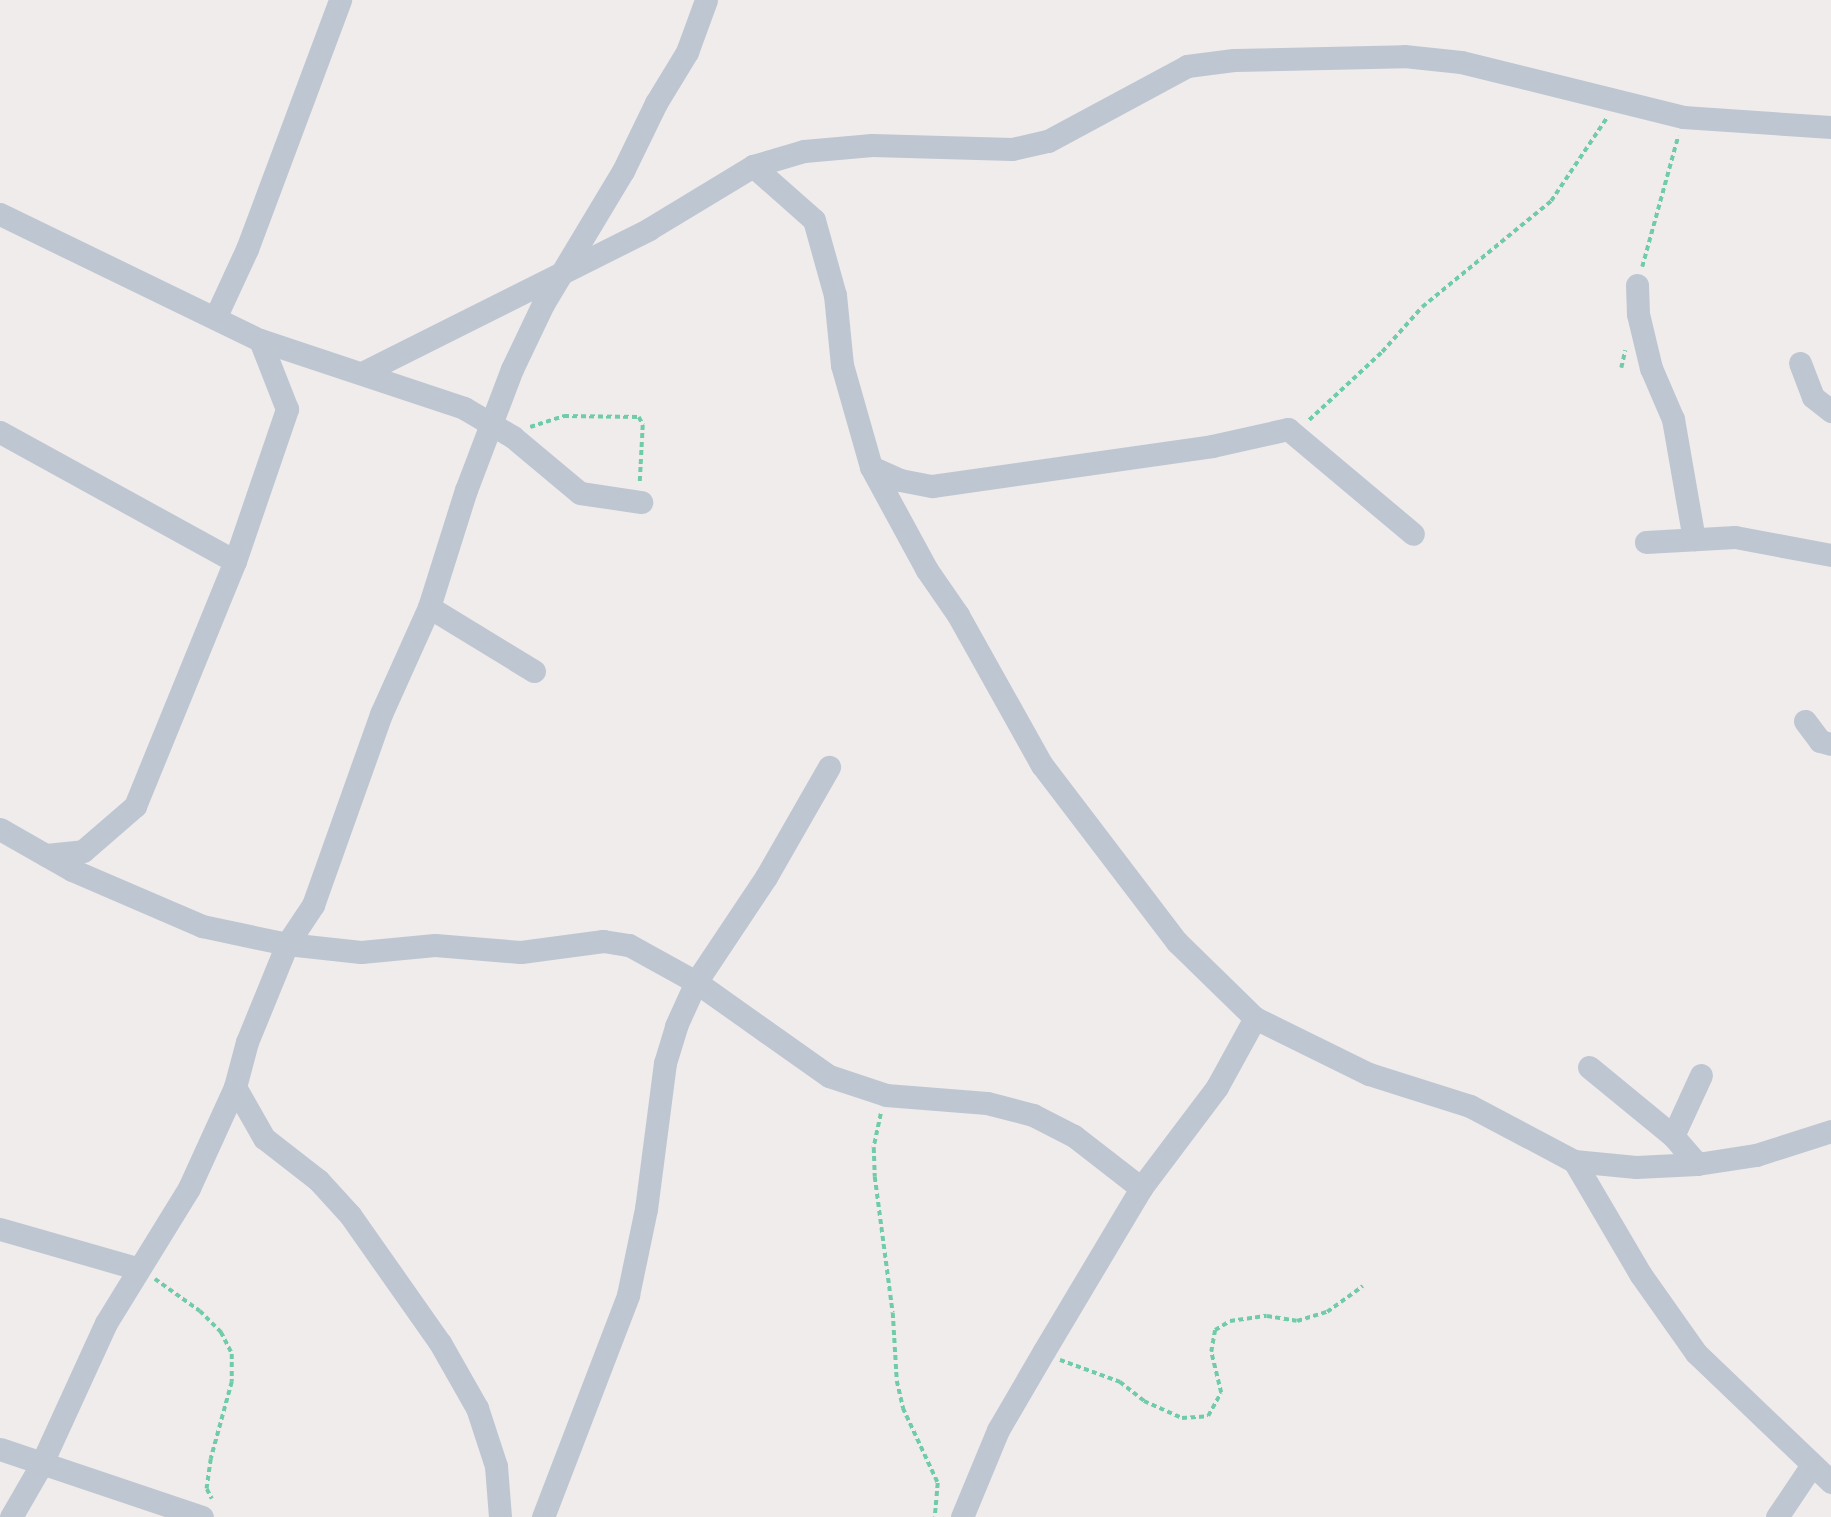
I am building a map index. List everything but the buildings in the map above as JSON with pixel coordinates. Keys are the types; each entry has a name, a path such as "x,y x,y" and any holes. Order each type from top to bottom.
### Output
{"street":[{"path":"216,316 247,249 340,0"},
{"path":"11,1517 41,1465 136,1268 189,1188 235,1087 247,1042 288,944 313,905 381,715 429,607 466,490 503,431 512,369 562,271 624,171 656,103 687,52 706,0"},
{"path":"364,372 649,229 753,166 804,151 872,145 1013,149 1048,141 1187,66 1234,60 1404,56 1461,62 1683,117 1831,127"},
{"path":"753,166 814,220 835,295 842,365 871,467 1042,765 1177,942 1255,1018 1369,1074 1470,1106 1574,1161 1636,1167 1697,1164 1756,1155 1831,1131"},
{"path":"0,214 216,316 260,340 364,372 464,408 503,431 580,493 641,502"},
{"path":"1637,285 1638,314 1651,368 1673,419 1694,539"},
{"path":"46,855 83,851 135,806 235,561 287,408 260,340"},
{"path":"1800,363 1813,397 1831,411"},
{"path":"871,467 900,480 932,486 1186,450 1288,429 1413,534"},
{"path":"0,432 235,561"},
{"path":"1646,542 1763,539 1831,555"},
{"path":"429,607 534,671"},
{"path":"1805,721 1820,741 1831,744"},
{"path":"543,1517 628,1295 646,1209 664,1063 696,982 766,877 829,767"},
{"path":"0,829 46,855 202,926 288,944 361,952 435,945 521,952 603,941 629,945 696,982 794,1055 855,1088 886,1095 987,1103 1033,1115 1074,1136 1141,1188"},
{"path":"962,1517 998,1430 1044,1351 1141,1188 1217,1087 1255,1018"},
{"path":"1589,1067 1673,1136 1697,1164"},
{"path":"1673,1136 1701,1075"},
{"path":"235,1087 264,1138 318,1180 350,1215 440,1343 477,1408 496,1466 500,1517"},
{"path":"1574,1161 1641,1275 1696,1353 1831,1482"},
{"path":"0,1230 136,1268"},
{"path":"0,1449 41,1465 209,1512"},
{"path":"1777,1517 1812,1465"}],"path":[{"path":"1288,429 1310,419 1382,352 1422,307 1551,201 1617,101"},
{"path":"1637,285 1683,117"},
{"path":"1621,368 1626,345"},
{"path":"503,431 564,416 639,416 643,425 641,502"},
{"path":"886,1095 874,1148 875,1177 893,1313 897,1381 903,1408 938,1483 935,1517"},
{"path":"136,1268 200,1311 221,1332 232,1354 232,1382 207,1489 209,1512"},
{"path":"1044,1351 1068,1365 1121,1382 1144,1401 1182,1418 1208,1416 1222,1393 1212,1352 1215,1330 1230,1321 1267,1316 1297,1321 1327,1312 1363,1286"}]}
